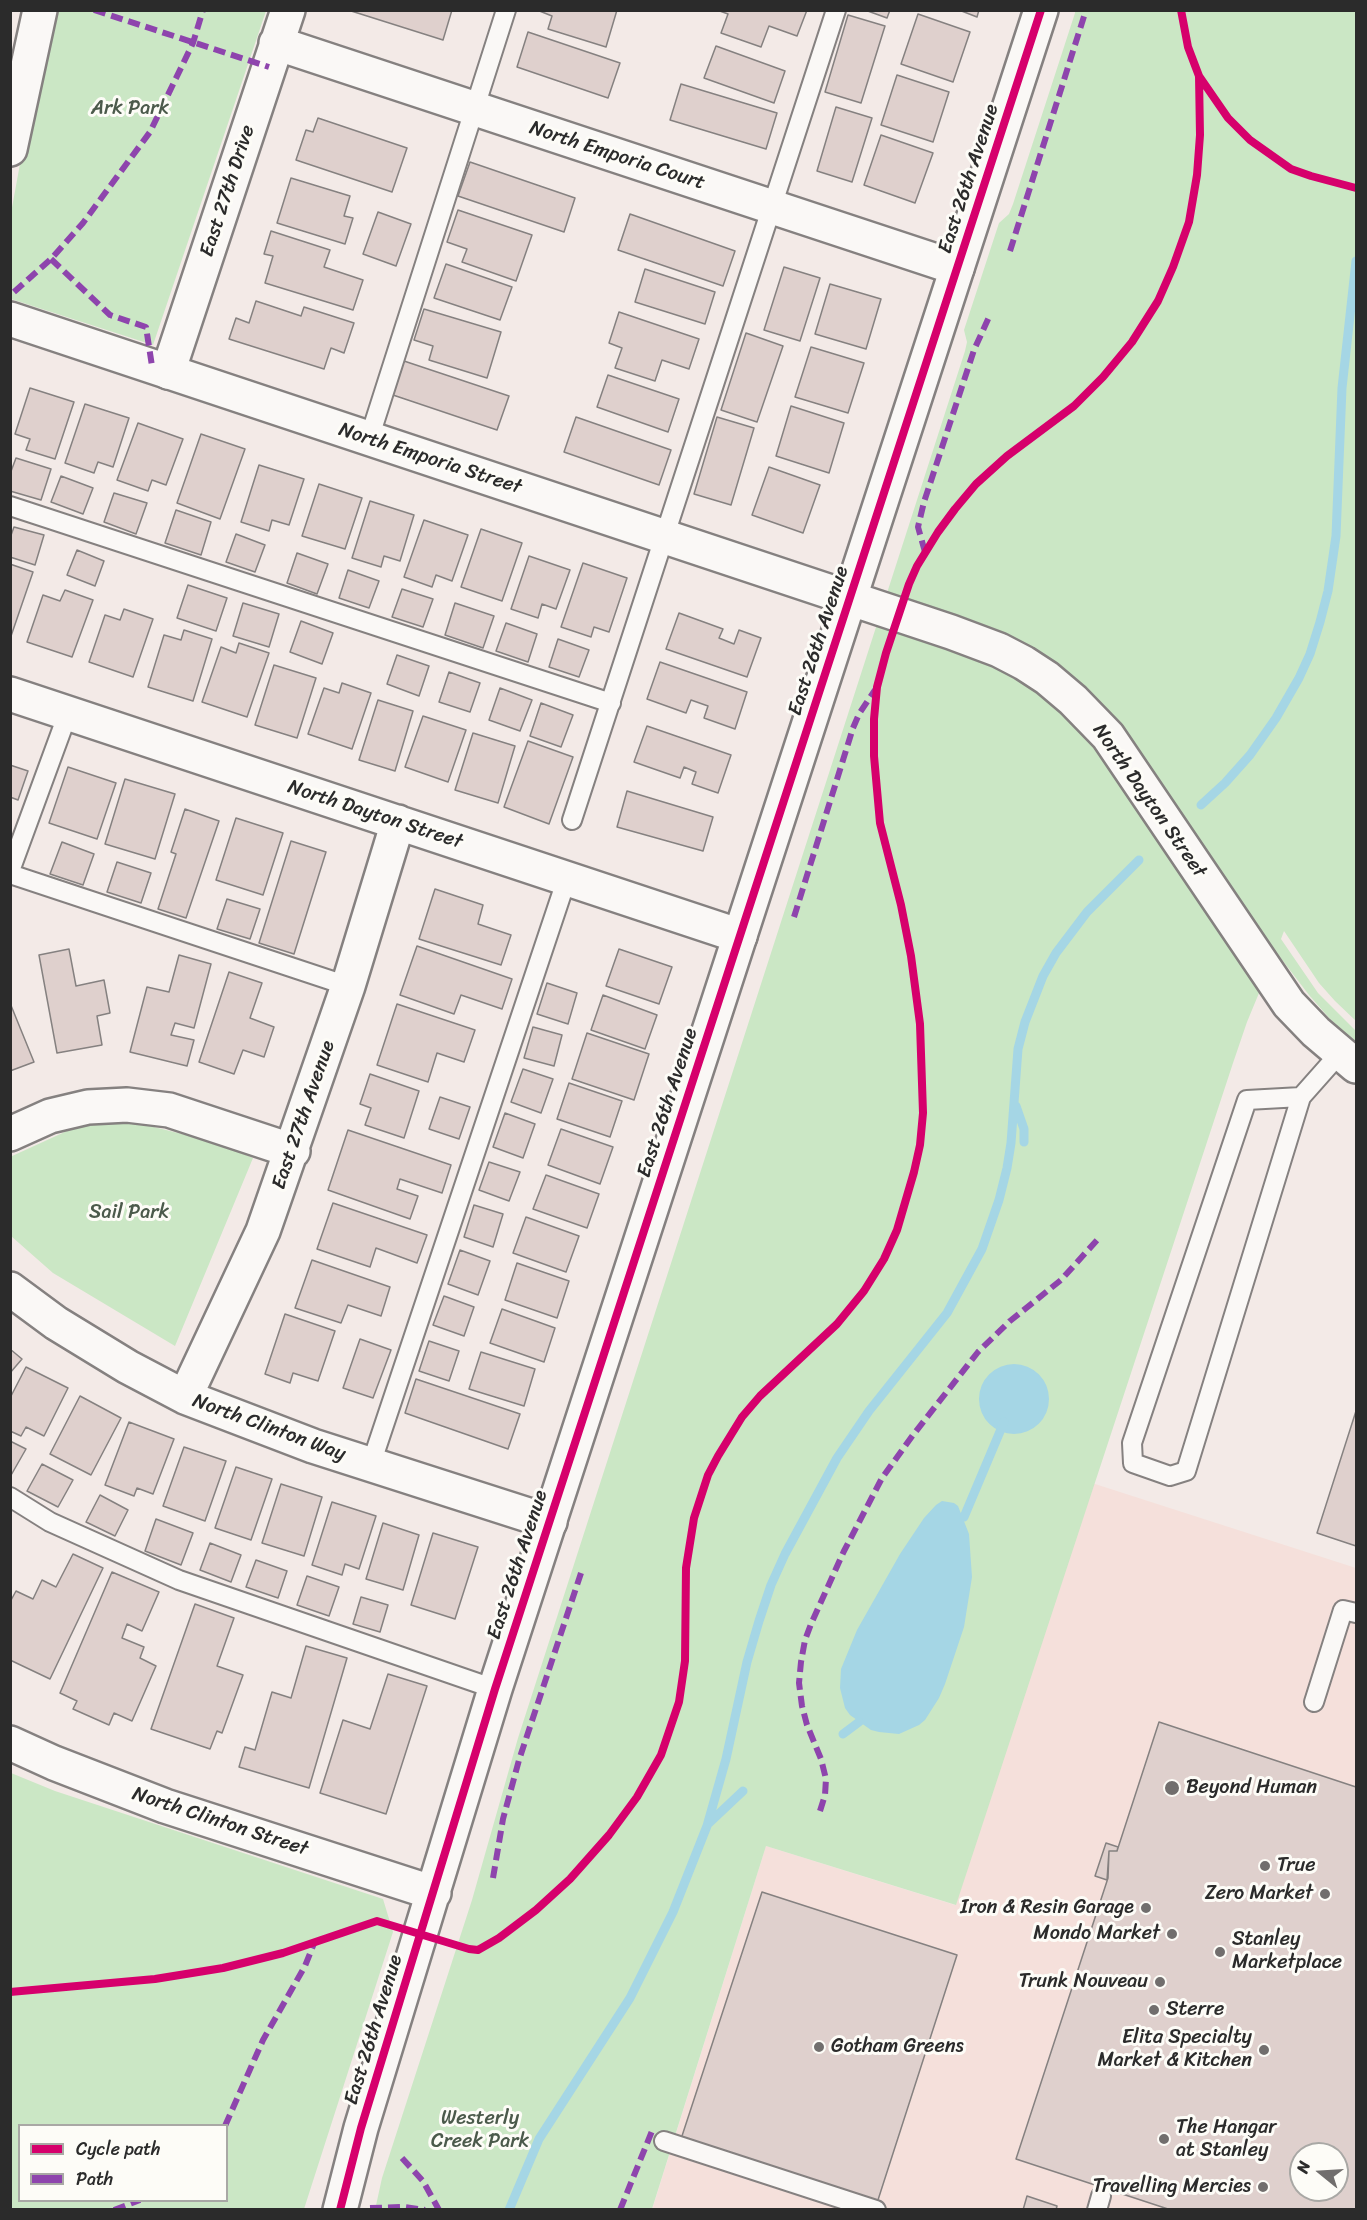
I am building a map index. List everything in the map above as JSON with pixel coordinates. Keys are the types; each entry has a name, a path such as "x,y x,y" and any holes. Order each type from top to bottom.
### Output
{"street":[{"path":"10,149 40,10"},
{"name":"East 27th Drive","path":"168,372 288,10"},
{"name":"East 26th Avenue","path":"340,2210 364,2118 495,1689 1041,10"},
{"name":"North Emporia Court","path":"276,43 957,268"},
{"name":"North Emporia Street","path":"10,320 850,599"},
{"name":"North Dayton Street","path":"850,599 999,650 1037,672 1073,700 1108,736 1289,1004 1306,1023 1348,1059"},
{"name":"North Dayton Street","path":"10,694 740,936"},
{"name":"East 27th Avenue","path":"185,1397 263,1231 293,1151 348,986 398,822"},
{"path":"10,1134 50,1116 88,1107 127,1105 169,1110 293,1151"},
{"name":"North Clinton Way","path":"10,1289 56,1323 128,1367 185,1397 244,1421 550,1522"},
{"name":"North Clinton Street","path":"10,1743 54,1763 165,1806 434,1893"}],"lane":[{"path":"369,439 506,10"},
{"path":"573,820 836,10"},
{"path":"10,506 611,703"},
{"path":"68,713 10,873 348,986"},
{"path":"370,1464 567,879"},
{"path":"1301,1097 1247,1100 1132,1443 1133,1463 1170,1476 1186,1471 1301,1097 1348,1059"},
{"path":"10,1497 50,1522 179,1580 495,1689"},
{"path":"1314,1702 1343,1610 1356,1613"},
{"path":"664,2141 876,2210"}],"shaded area":[{"name":"Stanley Marketplace","path":"1092,1483 1356,1568 1356,2209 652,2210 766,1846 955,1905"}],"green space":[{"name":"Ark Park","path":"48,11 266,11 153,345 11,299 11,213"},
{"name":"Westerly Creek Park","path":"1075,11 1356,11 1356,1021 1319,983 1284,931 1281,939 1318,993 1356,1031 1356,1043 1330,1019 1276,952 1233,1063 956,1905 766,1846 652,2209 375,2210 382,2178 472,1900 518,1738 965,351 967,342 964,330 999,223 1009,214 1013,204"},
{"name":"Sail Park","path":"126,1120 214,1142 253,1158 175,1346 53,1273 11,1236 10,1157 80,1125"},
{"path":"11,1773 55,1791 383,1899 393,1932 304,2209 11,2209"}],"water":[{"path":"1021,1364 1034,1370 1043,1379 1047,1385 1049,1399 1047,1413 1039,1424 1028,1432 1007,1434 989,1424 981,1413 979,1392 989,1374 1000,1366"},
{"path":"942,1501 958,1506 969,1534 972,1577 964,1627 945,1684 925,1720 899,1734 871,1730 850,1715 845,1708 840,1688 841,1669 857,1630 900,1554 924,1518"}],"building":[{"path":"348,10 452,10 443,40"},
{"path":"537,10 617,10 606,47 548,29 552,16"},
{"path":"717,10 807,10 797,36 769,26 761,47 721,33 728,14"},
{"path":"865,10 890,10 887,18"},
{"path":"959,10 979,10 977,17"},
{"path":"918,14 970,32 953,82 901,64"},
{"path":"848,15 885,26 861,103 825,92"},
{"path":"528,32 620,63 608,98 517,67"},
{"path":"716,46 785,71 774,103 704,78"},
{"path":"897,75 949,92 933,142 881,125"},
{"path":"681,84 777,113 766,149 670,120"},
{"path":"836,107 872,118 852,182 817,171"},
{"path":"318,118 407,148 392,192 296,160 306,130 313,132"},
{"path":"881,135 933,153 915,203 864,185"},
{"path":"470,162 575,198 564,232 458,196"},
{"path":"291,178 350,196 344,216 353,218 345,244 277,223"},
{"path":"458,210 532,235 516,281 462,262 467,249 447,242"},
{"path":"378,212 411,224 396,266 363,254"},
{"path":"630,214 735,251 723,286 618,250"},
{"path":"271,231 330,250 324,267 363,280 353,310 265,283 273,256 264,254"},
{"path":"446,264 512,287 500,320 434,298"},
{"path":"784,267 820,278 800,341 764,330"},
{"path":"645,269 715,292 705,324 635,302"},
{"path":"830,284 881,299 866,349 815,334"},
{"path":"256,301 301,316 304,307 354,323 344,353 331,348 324,369 229,339 236,318 249,323"},
{"path":"424,309 501,332 487,378 429,360 433,346 414,340"},
{"path":"619,312 699,339 689,369 662,360 655,381 615,368 622,348 609,343"},
{"path":"746,333 783,346 757,422 721,410"},
{"path":"811,347 864,363 848,413 795,397"},
{"path":"404,361 509,396 497,430 393,395"},
{"path":"608,375 679,399 668,432 597,407"},
{"path":"30,388 74,402 55,459 26,450 30,439 15,434"},
{"path":"85,404 129,418 113,467 98,462 94,473 65,463"},
{"path":"791,406 844,423 829,473 776,456"},
{"path":"576,417 671,450 659,485 564,452"},
{"path":"717,417 754,428 731,505 694,494"},
{"path":"138,423 183,439 166,485 152,480 148,491 117,480"},
{"path":"201,434 245,449 220,519 177,503"},
{"path":"16,458 51,469 41,500 10,491 10,474"},
{"path":"259,465 304,479 289,525 272,520 269,531 241,522"},
{"path":"769,467 820,485 803,533 752,515"},
{"path":"61,476 93,488 83,514 51,502"},
{"path":"319,484 362,498 345,549 302,536"},
{"path":"114,493 147,503 136,534 104,522"},
{"path":"370,501 414,515 400,561 384,556 381,567 352,558"},
{"path":"176,510 211,522 201,555 165,543"},
{"path":"424,520 468,535 452,581 436,575 432,587 404,577"},
{"path":"14,527 44,535 35,565 10,557 10,538"},
{"path":"481,529 522,543 502,601 461,587"},
{"path":"236,534 265,545 255,572 226,562"},
{"path":"77,550 104,561 95,586 67,575"},
{"path":"297,553 328,564 317,594 287,583"},
{"path":"529,556 570,570 556,609 542,604 538,618 511,609"},
{"path":"583,563 627,578 609,632 594,627 591,637 561,627"},
{"path":"10,564 33,572 10,639"},
{"path":"348,570 379,581 369,608 339,598"},
{"path":"188,585 227,598 216,631 177,618"},
{"path":"402,589 433,599 423,627 392,617"},
{"path":"65,590 93,600 72,657 27,642 43,595 60,601"},
{"path":"243,603 279,614 269,647 233,636"},
{"path":"455,603 494,616 483,648 445,635"},
{"path":"124,609 153,619 133,677 89,662 105,615 120,620"},
{"path":"679,613 723,629 719,638 734,644 739,630 761,638 747,677 666,649"},
{"path":"301,621 333,633 322,664 290,652"},
{"path":"506,623 537,634 528,662 496,651"},
{"path":"184,630 212,639 193,701 148,687 164,635 181,640"},
{"path":"558,639 589,650 579,677 549,667"},
{"path":"239,643 269,653 247,717 202,702 221,647 236,653"},
{"path":"397,655 429,666 419,696 387,684"},
{"path":"660,662 747,692 735,729 704,718 708,706 691,700 686,713 647,699"},
{"path":"274,665 316,678 297,738 255,725"},
{"path":"449,672 480,683 470,712 439,702"},
{"path":"342,683 371,693 352,749 308,734 324,688 339,693"},
{"path":"500,688 532,700 520,731 489,720"},
{"path":"378,700 413,711 395,771 359,760"},
{"path":"541,703 573,715 561,747 530,736"},
{"path":"423,716 466,730 448,782 405,767"},
{"path":"647,726 731,755 718,793 692,784 696,772 684,767 680,778 634,762"},
{"path":"473,733 515,746 498,803 455,790"},
{"path":"528,741 573,757 549,824 504,807"},
{"path":"10,765 28,771 18,800 10,797"},
{"path":"68,767 116,783 97,839 49,823"},
{"path":"125,779 175,794 155,859 105,844"},
{"path":"627,791 713,817 703,851 617,827"},
{"path":"185,809 219,821 186,918 158,909 176,854 171,852"},
{"path":"236,818 283,833 263,895 216,880"},
{"path":"291,841 326,852 294,954 259,943"},
{"path":"62,842 94,854 83,885 50,874"},
{"path":"117,862 151,873 141,903 107,892"},
{"path":"435,889 483,905 478,924 511,935 501,965 419,939"},
{"path":"227,899 260,909 250,939 217,929"},
{"path":"417,946 512,979 502,1009 461,995 454,1014 400,995"},
{"path":"69,949 76,986 104,980 110,1013 97,1016 102,1045 57,1053 39,955"},
{"path":"619,949 672,967 659,1004 606,986"},
{"path":"179,955 211,964 194,1028 175,1023 171,1035 194,1040 187,1066 130,1052 147,987 169,992"},
{"path":"229,972 262,983 250,1018 274,1027 264,1057 243,1050 234,1074 199,1062"},
{"path":"547,983 577,993 568,1024 537,1014"},
{"path":"603,995 657,1015 645,1049 591,1030"},
{"path":"10,1003 34,1062 10,1071"},
{"path":"397,1004 475,1030 464,1062 437,1053 428,1082 377,1065"},
{"path":"533,1027 562,1035 554,1066 524,1058"},
{"path":"587,1033 649,1054 634,1100 572,1079"},
{"path":"523,1069 553,1079 541,1113 511,1102"},
{"path":"370,1074 419,1091 404,1138 365,1125 371,1108 360,1104"},
{"path":"569,1083 622,1101 610,1137 557,1119"},
{"path":"440,1097 470,1107 459,1139 429,1129"},
{"path":"505,1113 535,1124 523,1158 493,1147"},
{"path":"561,1129 613,1147 600,1184 548,1165"},
{"path":"348,1130 451,1165 442,1193 400,1179 397,1189 418,1196 410,1219 328,1190"},
{"path":"489,1162 520,1172 509,1201 479,1190"},
{"path":"546,1175 599,1194 587,1228 533,1209"},
{"path":"333,1203 427,1235 417,1263 376,1248 370,1267 317,1249"},
{"path":"474,1205 503,1214 493,1247 464,1237"},
{"path":"526,1217 579,1236 566,1272 513,1253"},
{"path":"460,1250 490,1261 478,1295 448,1284"},
{"path":"312,1260 390,1287 381,1316 348,1305 341,1323 295,1308"},
{"path":"517,1263 569,1281 557,1318 505,1300"},
{"path":"444,1296 474,1307 464,1336 433,1325"},
{"path":"502,1309 555,1328 544,1362 490,1343"},
{"path":"285,1314 335,1331 318,1381 293,1373 290,1383 265,1374"},
{"path":"360,1339 391,1350 373,1398 343,1388"},
{"path":"429,1341 459,1351 449,1381 419,1371"},
{"path":"10,1349 22,1359 10,1373"},
{"path":"481,1352 535,1369 524,1406 469,1389"},
{"path":"26,1367 68,1388 44,1436 26,1427 21,1436 10,1431 10,1398"},
{"path":"416,1379 520,1414 508,1449 405,1413"},
{"path":"80,1396 121,1418 91,1475 50,1454"},
{"path":"1356,1411 1356,1546 1317,1533"},
{"path":"129,1422 174,1439 153,1494 137,1488 134,1496 105,1485"},
{"path":"10,1441 26,1449 10,1477"},
{"path":"184,1447 226,1461 205,1521 163,1506"},
{"path":"42,1464 73,1480 58,1507 27,1491"},
{"path":"236,1467 272,1479 251,1540 215,1528"},
{"path":"281,1484 322,1497 304,1556 262,1543"},
{"path":"100,1495 128,1510 115,1536 86,1522"},
{"path":"332,1502 376,1516 359,1569 345,1564 342,1575 312,1565"},
{"path":"156,1519 193,1533 181,1565 145,1551"},
{"path":"383,1523 419,1535 403,1590 366,1579"},
{"path":"433,1533 478,1547 455,1619 411,1605"},
{"path":"210,1543 241,1555 231,1582 200,1570"},
{"path":"73,1554 103,1568 50,1679 10,1660 10,1602 16,1591 33,1599 42,1580 56,1587"},
{"path":"256,1560 287,1571 278,1598 246,1587"},
{"path":"112,1572 159,1592 142,1631 127,1624 122,1638 144,1647 140,1658 156,1666 132,1721 114,1713 109,1725 73,1709 77,1701 60,1693"},
{"path":"307,1576 339,1587 329,1616 297,1605"},
{"path":"361,1597 388,1605 380,1632 353,1624"},
{"path":"195,1604 234,1618 217,1666 243,1675 222,1733 217,1731 210,1749 151,1729"},
{"path":"306,1646 347,1658 309,1788 239,1767 245,1747 255,1750 272,1692 291,1698"},
{"path":"388,1674 427,1686 386,1814 320,1793 343,1720 370,1729"},
{"name":"Stanley Marketplace","path":"1159,1722 1356,1787 1356,2210 1171,2210 1016,2159 1108,1878 1109,1851 1117,1851"},
{"path":"1106,1843 1118,1847 1117,1851 1109,1851 1107,1880 1095,1876"},
{"name":"Gotham Greens","path":"762,1892 957,1955 877,2203 681,2139"},
{"path":"1027,2196 1057,2206 1056,2210 1023,2210"}],"waterway":[{"path":"1201,805 1250,755 1276,718 1299,678 1310,654 1320,622 1328,591 1336,536 1342,388 1356,261"},
{"path":"509,2210 539,2139 630,1998 673,1912 707,1826 726,1759 747,1662 771,1585 785,1554 837,1458 869,1411 947,1313 982,1249 1007,1168 1018,1049 1025,1022 1043,976 1056,953 1087,912 1139,860"},
{"path":"1016,1106 1024,1129 1024,1142"},
{"path":"964,1517 1004,1422"},
{"path":"843,1734 859,1722"},
{"path":"708,1824 743,1791"}],"marked path":[{"path":"94,10 269,67"},
{"path":"14,292 51,259 83,223 150,132 193,43 203,10"},
{"path":"1010,251 1086,10"},
{"path":"51,259 110,315 146,327 152,366"},
{"path":"925,552 918,527 924,502 974,350 989,317"},
{"path":"794,917 853,728 859,714 875,690"},
{"path":"820,1811 825,1795 826,1779 821,1759 807,1725 799,1683 805,1640 844,1551 882,1478 978,1352 1010,1321 1061,1280 1098,1239"},
{"path":"493,1878 503,1819 519,1760 582,1570"},
{"path":"226,2124 263,2040 305,1966 315,1941"},
{"path":"620,2210 652,2131"},
{"path":"402,2158 423,2181 439,2210"},
{"path":"114,2210 135,2202"},
{"path":"370,2208 404,2207 425,2210"}],"cycle path":[{"path":"340,2210 361,2128 495,1689 1041,10"},
{"path":"1181,10 1188,47 1199,76 1228,118 1250,140 1291,169 1356,188"},
{"path":"10,1992 155,1979 223,1968 283,1953 377,1921 478,1950 499,1938 536,1910 570,1879 609,1835 637,1797 661,1755 679,1702 685,1661 686,1568 694,1518 708,1475 742,1417 760,1396 837,1324 864,1291 884,1259 897,1230 920,1145 923,1113 920,1024 911,956 901,905 880,823 874,756 877,687 886,653 917,566 955,509 976,484 1007,456 1074,406 1103,377 1132,342 1158,301 1189,222 1197,175 1200,135 1199,76"}],"place":[{"name":"Beyond Human","path":"1172,1788"},
{"name":"True","path":"1265,1866"},
{"name":"Zero Market","path":"1325,1894"},
{"name":"Iron & Resin Garage","path":"1146,1908"},
{"name":"Mondo Market","path":"1172,1934"},
{"name":"Stanley Marketplace","path":"1220,1952"},
{"name":"Trunk Nouveau","path":"1160,1982"},
{"name":"Sterre","path":"1154,2010"},
{"name":"Gotham Greens","path":"819,2047"},
{"name":"Elita Specialty Market & Kitchen","path":"1264,2050"},
{"name":"The Hangar at Stanley","path":"1164,2139"},
{"name":"Travelling Mercies","path":"1263,2187"}]}
